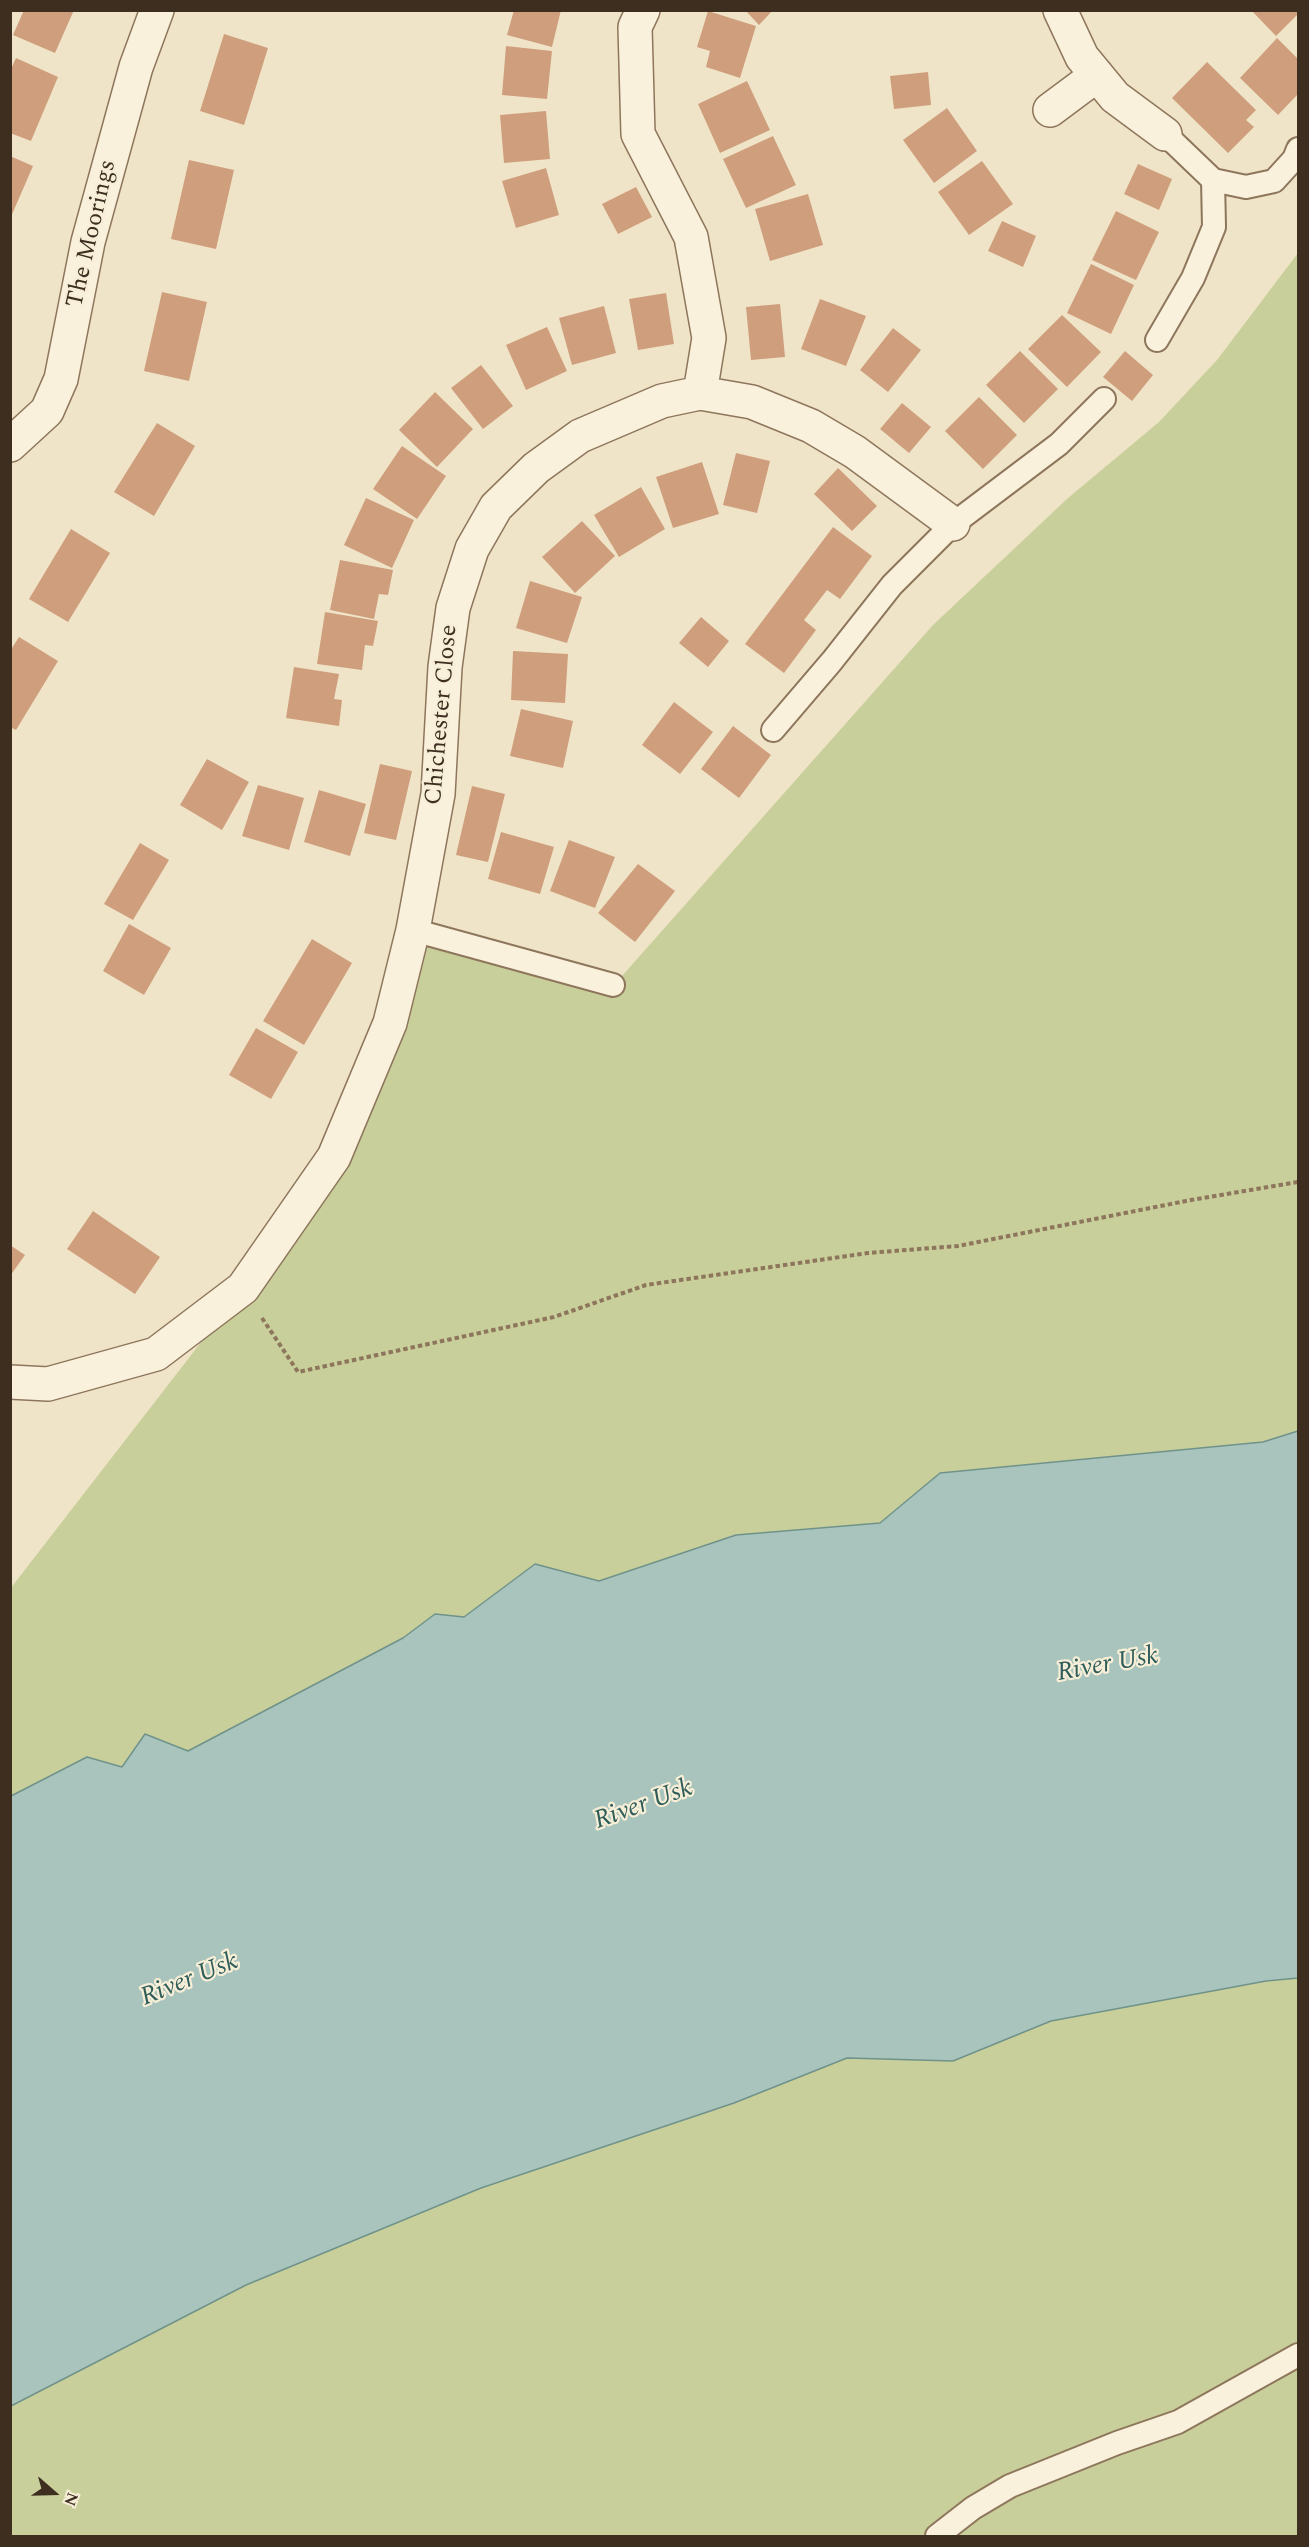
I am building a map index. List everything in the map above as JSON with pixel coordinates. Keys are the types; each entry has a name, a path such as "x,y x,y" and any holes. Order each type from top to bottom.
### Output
{"street":[{"name":"The Moorings","path":"10,445 47,411 61,379 88,242 136,67 157,10"},
{"path":"643,10 635,27 638,134 691,237 709,338 700,393"},
{"path":"1060,10 1082,57 1115,97 1165,134"},
{"path":"1050,110 1097,75"},
{"name":"Chichester Close","path":"243,1288 334,1157 390,1023 413,930 438,794 444,667 453,608 472,549 496,507 536,468 580,436 662,401 700,393 752,402 811,426 855,452 953,524"},
{"path":"10,1382 48,1384 156,1354 243,1288"}],"lane":[{"path":"1165,134 1213,180 1246,187 1274,181 1294,159 1299,149"},
{"path":"1157,340 1193,278 1214,227 1213,180"},
{"path":"773,730 832,661 892,585 953,524 1059,444 1104,399"},
{"path":"413,930 614,985"},
{"path":"937,2536 973,2508 1010,2486 1117,2443 1178,2422 1299,2355"}],"path":[{"path":"243,1288 298,1372 555,1317 646,1285 868,1253 958,1246 1191,1200 1299,1182"}],"green space":[{"path":"1298,253 1298,1431 1263,1442 940,1473 880,1523 736,1535 599,1581 535,1564 464,1617 435,1614 403,1638 188,1751 145,1734 122,1767 87,1757 11,1796 10,1589 243,1288 334,1157 413,930 614,985 933,625 1068,498 1159,422 1217,360"},
{"path":"1298,1978 1298,2536 11,2536 11,2406 246,2285 481,2188 734,2103 847,2058 953,2061 1051,2021 1266,1981"}],"water":[{"name":"River Usk","path":"1298,1431 1298,1978 1266,1981 1051,2021 953,2061 847,2058 734,2103 481,2188 246,2285 11,2406 11,1796 87,1757 122,1767 145,1734 188,1751 403,1638 435,1614 464,1617 535,1564 599,1581 736,1535 880,1523 940,1473 1263,1442"}],"building":[{"path":"24,10 74,10 55,53 13,35"},
{"path":"514,10 561,10 552,47 507,35"},
{"path":"745,10 773,10 759,25"},
{"path":"1251,10 1298,10 1298,14 1276,36"},
{"path":"708,11 756,26 740,78 706,67 710,51 697,47"},
{"path":"224,34 268,48 244,125 200,111"},
{"path":"1277,38 1298,59 1298,94 1278,115 1240,78"},
{"path":"506,46 552,51 547,99 502,95"},
{"path":"16,58 58,77 31,141 10,133 10,71"},
{"path":"1207,62 1256,110 1246,120 1254,127 1228,153 1172,98"},
{"path":"928,72 931,105 894,109 890,76"},
{"path":"747,81 770,130 720,153 698,104"},
{"path":"947,108 977,151 934,183 903,140"},
{"path":"546,111 550,159 504,163 500,115"},
{"path":"773,136 796,185 746,208 723,159"},
{"path":"10,156 33,166 10,219"},
{"path":"189,160 234,170 216,249 171,239"},
{"path":"982,161 1013,204 969,235 938,192"},
{"path":"1138,164 1172,179 1159,210 1124,194"},
{"path":"546,168 559,215 516,228 502,181"},
{"path":"636,187 652,217 618,234 602,204"},
{"path":"808,194 823,245 770,261 755,209"},
{"path":"1116,211 1159,232 1136,280 1092,260"},
{"path":"1002,221 1036,236 1023,267 988,251"},
{"path":"1091,264 1134,285 1111,334 1067,313"},
{"path":"162,292 207,302 189,381 144,371"},
{"path":"666,293 674,344 638,350 629,299"},
{"path":"820,299 866,316 846,366 801,349"},
{"path":"780,304 785,357 751,360 746,307"},
{"path":"604,306 616,353 572,365 559,318"},
{"path":"1062,315 1101,352 1067,387 1028,349"},
{"path":"547,327 567,371 526,390 506,345"},
{"path":"893,328 921,350 888,392 860,370"},
{"path":"1020,351 1058,389 1024,423 986,385"},
{"path":"1125,351 1153,375 1132,401 1103,377"},
{"path":"481,365 513,406 483,429 451,388"},
{"path":"435,392 473,429 437,467 399,430"},
{"path":"979,397 1017,435 983,469 945,431"},
{"path":"902,403 931,427 909,453 880,429"},
{"path":"157,423 195,446 154,516 114,492"},
{"path":"402,446 446,476 417,519 373,489"},
{"path":"736,453 770,461 757,513 723,505"},
{"path":"702,462 719,514 673,528 656,477"},
{"path":"838,468 877,506 852,531 814,494"},
{"path":"641,487 665,529 619,557 594,515"},
{"path":"366,498 414,520 392,568 344,545"},
{"path":"582,521 615,556 575,593 542,557"},
{"path":"833,527 872,556 840,599 827,590 804,620 816,630 784,673 745,644"},
{"path":"71,529 110,553 68,622 29,599"},
{"path":"340,560 393,570 388,595 379,594 374,619 330,610"},
{"path":"530,581 582,597 567,643 516,628"},
{"path":"325,612 378,621 373,646 365,645 362,670 317,664"},
{"path":"701,617 729,641 708,667 679,643"},
{"path":"19,637 58,661 16,730 10,727 10,651"},
{"path":"513,651 568,654 565,703 511,700"},
{"path":"294,667 339,674 334,699 342,700 339,726 286,718"},
{"path":"674,702 713,732 680,774 642,745"},
{"path":"521,709 573,721 563,768 510,756"},
{"path":"733,726 771,755 739,798 701,769"},
{"path":"207,759 249,782 222,830 180,805"},
{"path":"380,764 412,771 396,840 364,833"},
{"path":"258,785 304,798 289,850 242,836"},
{"path":"472,786 505,794 488,862 456,855"},
{"path":"319,790 366,804 350,856 304,842"},
{"path":"501,832 554,847 540,894 488,879"},
{"path":"569,840 615,857 595,908 550,891"},
{"path":"140,843 169,860 133,920 104,904"},
{"path":"638,864 675,891 635,942 598,913"},
{"path":"129,924 171,948 144,995 103,971"},
{"path":"312,939 352,963 304,1045 263,1021"},
{"path":"256,1028 298,1052 271,1099 229,1075"},
{"path":"93,1211 160,1257 135,1294 67,1249"},
{"path":"10,1245 25,1255 10,1276"}]}
